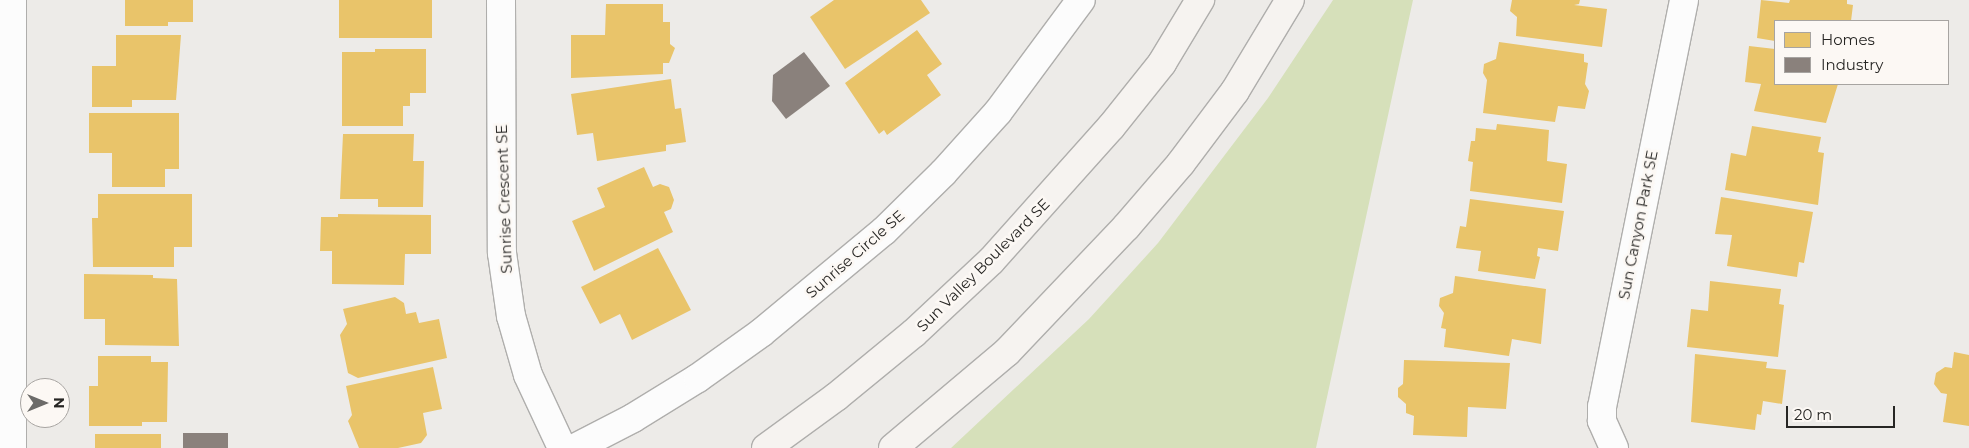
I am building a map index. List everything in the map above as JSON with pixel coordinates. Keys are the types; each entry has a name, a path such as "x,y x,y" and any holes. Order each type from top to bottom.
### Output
{"main road":[{"name":"Sun Valley Boulevard SE","path":"766,448 836,397 914,333 991,261 1111,127 1162,63 1200,0"},
{"path":"893,448 1007,352 1126,227 1181,163 1235,91 1290,0"}],"street":[{"path":"12,0 6,48 12,448"},
{"name":"Sunrise Crescent SE","path":"501,0 502,253 512,316 528,375 562,448"},
{"name":"Sunrise Circle SE","path":"575,448 633,418 706,372 761,333 884,231 943,173 998,112 1081,0"},
{"name":"Sun Canyon Park SE","path":"1614,448 1602,421 1602,407 1684,0"}],"green space":[{"path":"1333,0 1413,0 1316,448 951,448 1089,319 1158,243 1268,98"}],"building: Homes":[{"path":"125,0 193,0 193,22 168,22 168,26 125,26"},
{"path":"339,0 432,0 432,38 339,38"},
{"path":"834,0 921,0 930,13 845,69 810,17"},
{"path":"1512,0 1580,0 1579,4 1574,5 1607,9 1602,47 1516,36 1517,17 1510,11"},
{"path":"1761,0 1789,3 1790,0 1847,0 1847,4 1853,5 1851,20 1774,20 1774,41 1757,38"},
{"path":"606,4 663,4 663,22 670,22 670,44 675,48 669,63 663,63 663,74 571,78 571,35 605,35"},
{"path":"917,30 942,64 927,75 941,95 887,135 884,130 879,134 845,83"},
{"path":"116,35 181,35 176,100 132,100 132,107 92,107 92,66 116,66"},
{"path":"1499,42 1584,54 1584,62 1588,63 1585,84 1589,91 1585,109 1558,106 1555,122 1483,113 1487,80 1483,73 1484,64 1496,59"},
{"path":"1749,46 1774,49 1774,85 1838,85 1826,123 1754,111 1761,84 1745,82"},
{"path":"375,49 426,49 426,93 410,93 410,106 403,106 403,126 342,126 342,52 375,52"},
{"path":"671,79 675,109 681,108 686,142 666,145 666,151 597,161 593,133 577,135 571,94"},
{"path":"89,113 179,113 179,169 165,169 165,187 112,187 112,153 89,153"},
{"path":"1497,124 1549,130 1547,161 1567,164 1562,203 1470,191 1473,162 1468,161 1471,141 1475,141 1476,128 1496,130"},
{"path":"1752,126 1821,137 1818,152 1824,153 1818,205 1725,190 1731,153 1746,156"},
{"path":"343,134 414,134 413,161 424,161 423,207 378,207 378,199 340,199"},
{"path":"644,167 653,187 660,184 669,187 674,200 671,209 664,212 673,232 594,271 572,221 605,207 597,188"},
{"path":"98,194 192,194 192,247 174,247 174,267 93,267 92,218 98,218"},
{"path":"1721,197 1813,212 1804,263 1799,262 1797,277 1727,266 1732,235 1715,234"},
{"path":"1470,199 1564,211 1558,251 1538,248 1537,256 1540,257 1535,279 1478,271 1481,251 1456,248 1460,226 1466,227"},
{"path":"338,214 431,215 431,254 405,254 404,285 332,284 332,251 320,251 321,217 338,217"},
{"path":"658,248 691,310 632,340 620,314 600,324 581,287"},
{"path":"84,274 153,275 153,278 177,279 179,346 105,345 105,319 84,319"},
{"path":"1455,276 1546,289 1541,344 1512,339 1509,356 1444,347 1446,329 1441,328 1444,313 1439,306 1440,298 1453,293"},
{"path":"1710,281 1781,289 1779,304 1784,305 1778,357 1687,347 1691,309 1708,311"},
{"path":"395,297 404,303 406,314 416,312 419,323 439,319 447,358 358,378 348,373 340,335 347,324 343,309"},
{"path":"1954,352 1969,355 1969,426 1943,422 1947,394 1941,393 1934,384 1936,373 1945,367 1952,368"},
{"path":"1695,354 1767,362 1766,368 1786,370 1782,404 1763,401 1761,415 1757,414 1755,430 1691,422"},
{"path":"98,356 151,356 151,362 168,362 167,422 142,422 142,426 89,426 89,386 98,386"},
{"path":"1404,360 1510,363 1506,409 1468,407 1467,437 1413,435 1414,416 1406,413 1406,404 1398,397 1398,388 1403,384"},
{"path":"433,367 442,409 423,413 427,435 421,443 398,448 359,448 348,421 352,415 346,386"},
{"path":"95,434 161,434 161,448 95,448"}],"building: Industry":[{"path":"804,52 830,86 786,119 772,101 773,75"},
{"path":"183,433 228,433 228,448 183,448"}]}
